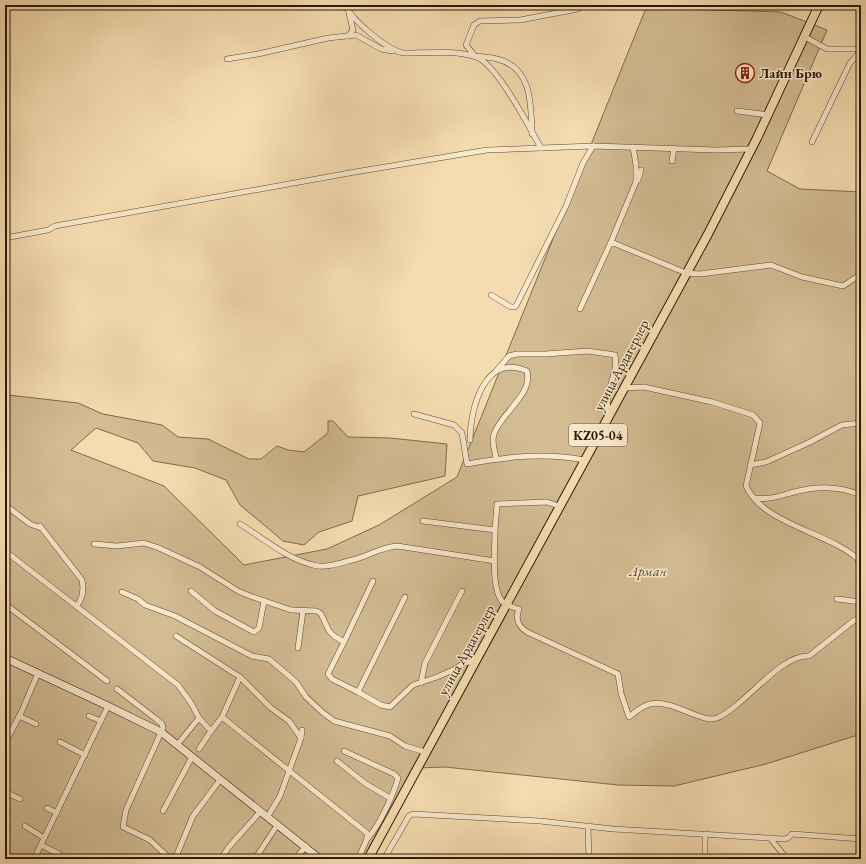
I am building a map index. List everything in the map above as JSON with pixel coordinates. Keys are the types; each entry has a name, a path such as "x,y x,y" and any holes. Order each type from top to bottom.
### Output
{"main road":[{"name":"улица Ардагерлер","path":"368,859 686,273 752,148 819,5"}],"street":[{"path":"345,5 349,12 382,43 397,52"},
{"path":"541,148 490,66 475,56 466,44 467,39 476,23 486,20 520,20 578,8"},
{"path":"348,36 353,30 349,12"},
{"path":"227,59 356,35 382,49 397,52 454,53 503,61 518,69 524,77 530,102 532,135"},
{"path":"805,37 827,49 861,50"},
{"path":"812,142 850,63 861,50"},
{"path":"737,110 768,115"},
{"path":"5,238 48,230 55,226 432,158 488,150 593,146 752,148"},
{"path":"491,295 511,307 515,307 566,206 583,163 593,146"},
{"path":"633,147 636,165 636,182"},
{"path":"672,161 674,148"},
{"path":"580,309 611,242 641,170"},
{"path":"611,242 686,273 700,274 771,265 802,276 843,286 861,274"},
{"path":"470,440 470,427 477,398 492,374 509,356 517,354 588,351 616,355 616,361 608,394 607,408 609,415"},
{"path":"496,371 518,367 526,371 528,377 521,396 497,427 493,440 496,458"},
{"path":"624,388 644,387 657,389 712,402 753,415 760,423 746,486 753,498 783,519 848,551 861,562"},
{"path":"414,414 454,425 462,433 467,464 496,458 548,456 584,460"},
{"path":"750,465 766,462 808,444 842,425 861,423"},
{"path":"753,498 774,498 795,491 831,488 847,489 861,495"},
{"path":"559,506 547,502 497,504 495,530 497,592 501,601 519,609 517,614 518,623 527,632 618,674 621,693 629,717 649,704 659,703 684,709 710,720 716,718 731,711 764,680 786,665 804,656 809,656 852,622 861,617"},
{"path":"5,505 30,524 41,527 82,580 84,587 79,603 76,606"},
{"path":"422,522 495,530"},
{"path":"240,524 290,555 313,565 330,565 358,558 382,548 397,546 495,561"},
{"path":"94,544 117,546 147,544 183,559 221,578 238,591 291,610 317,611 321,614 329,631 344,642"},
{"path":"5,551 178,685 191,703 199,718 211,731"},
{"path":"373,581 328,674 332,679 381,705 390,707 394,705 408,689 453,670 464,663 475,661"},
{"path":"191,591 215,611 254,632 259,628 264,601"},
{"path":"420,683 425,663 462,591"},
{"path":"122,592 138,599 145,605 175,616 252,656 269,659 296,682 306,697 334,721 390,736 405,746 425,752"},
{"path":"358,692 405,598"},
{"path":"837,599 861,602"},
{"path":"5,604 107,681"},
{"path":"298,648 303,611"},
{"path":"176,636 244,679 267,704 289,721 301,738"},
{"path":"5,658 161,732 220,780 306,846 320,859"},
{"path":"5,743 38,673"},
{"path":"199,749 222,718 240,677"},
{"path":"117,689 162,724 163,728 126,810 122,824 123,827 150,840 170,859"},
{"path":"34,859 108,706"},
{"path":"19,716 36,724"},
{"path":"89,716 101,721"},
{"path":"177,745 199,718"},
{"path":"222,718 288,772 353,821 367,833 367,839"},
{"path":"268,816 280,796 301,738 302,730"},
{"path":"60,742 85,755"},
{"path":"344,750 394,774 398,778 390,798 367,839 358,859"},
{"path":"163,811 192,757"},
{"path":"337,761 366,784 390,798"},
{"path":"175,859 193,816 220,780"},
{"path":"5,792 20,799"},
{"path":"47,808 57,813"},
{"path":"221,859 228,848 261,811"},
{"path":"384,859 410,814 499,818 588,826 784,839 788,838 792,834 861,839"},
{"path":"254,859 278,824"},
{"path":"24,826 44,838"},
{"path":"588,826 589,859"},
{"path":"705,834 705,859"},
{"path":"770,838 786,859"},
{"path":"41,844 59,854"},
{"path":"295,859 306,846"}],"green space":[{"name":"Арман","path":"646,8 781,12 827,30 767,171 800,189 861,192 861,734 766,764 674,786 618,785 445,767 417,768 368,859 5,859 5,398 8,395 78,403 103,414 162,425 178,437 208,439 249,459 261,459 277,446 288,450 304,452 328,433 328,421 333,421 348,437 390,438 447,444 445,476 358,496 352,521 319,532 304,545 283,541 240,505 226,480 195,468 153,461 138,443 96,428 71,450 164,486 244,565 327,549 379,525 457,477"}],"place":[{"name":"Лайн Брю","path":"745,73"}]}
